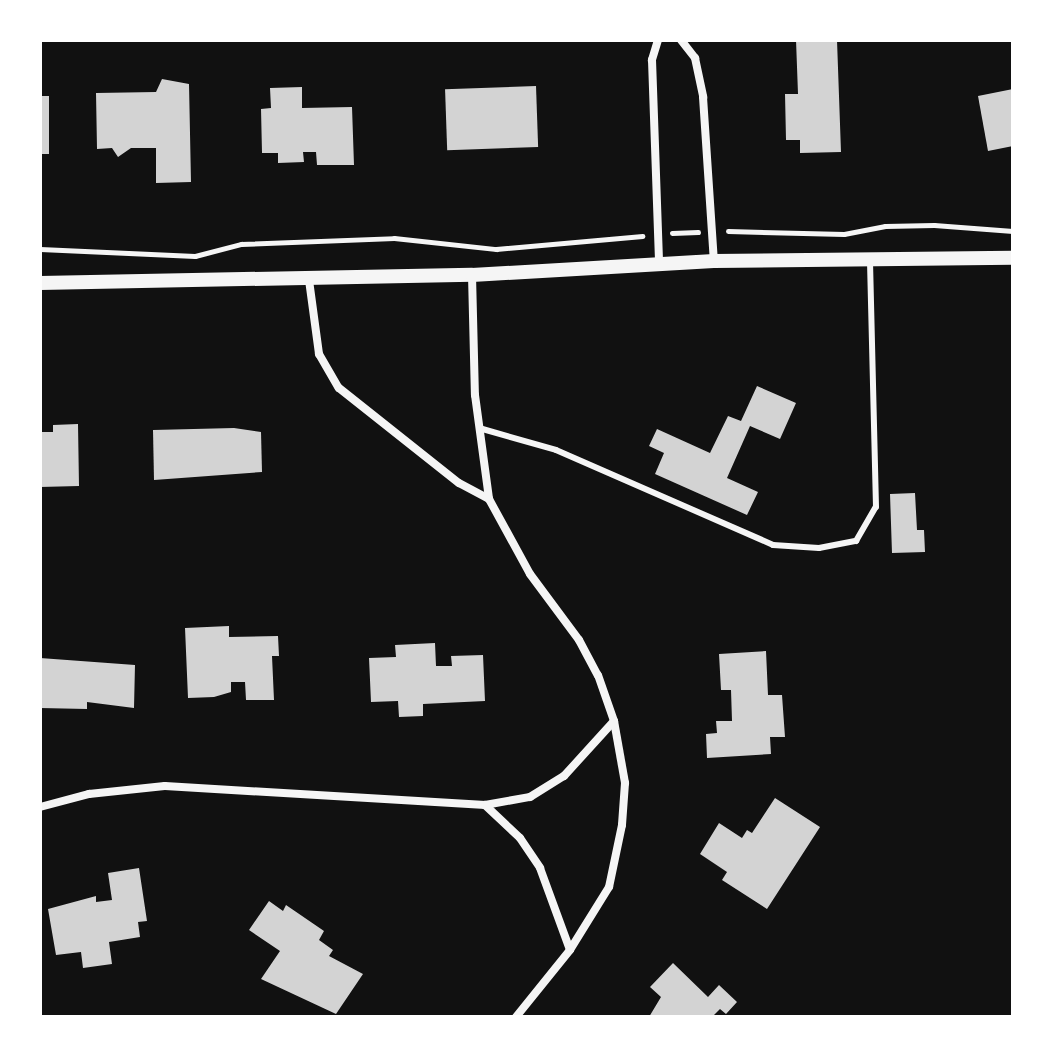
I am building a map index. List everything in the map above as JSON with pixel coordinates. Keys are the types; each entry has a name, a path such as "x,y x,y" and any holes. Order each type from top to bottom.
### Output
{"street":[{"path":"658,40 652,60 659,264"},
{"path":"681,40 695,58 703,97 714,261"},
{"path":"40,283 472,275 714,261 1013,258"},
{"path":"472,275 478,428 489,499 530,574 579,640 614,721 625,783 618,850 609,887 570,950 516,1017"},
{"path":"309,280 319,354 339,388 459,483 489,499"},
{"path":"40,807 89,794 165,786 485,805 530,797 564,776 614,721"},
{"path":"485,805 520,838 540,868 570,950"}],"lane":[{"path":"478,428 556,450 773,545 819,548 856,541 876,507 870,260"}],"path":[{"path":"737,231 860,233 885,226 934,225 1013,231"},
{"path":"676,233 695,232"},
{"path":"40,249 195,256 241,244 348,239 441,240 496,249 634,236"}],"building":[{"path":"796,40 837,40 841,152 800,153 800,140 786,140 785,94 798,94"},
{"path":"162,79 189,84 191,182 156,183 156,148 131,148 118,157 112,148 97,149 96,93 156,92"},
{"path":"536,86 538,147 447,150 445,89"},
{"path":"302,87 302,108 352,107 354,165 317,165 316,152 303,152 304,162 278,163 278,153 262,153 261,109 271,108 270,88"},
{"path":"1013,89 1013,146 988,151 978,96"},
{"path":"40,96 49,96 49,154 40,154"},
{"path":"757,386 796,403 780,439 750,426 727,478 758,492 747,515 655,474 664,453 649,446 657,429 710,453 728,416 741,421"},
{"path":"78,424 79,486 40,487 40,432 53,432 53,425"},
{"path":"234,428 261,432 262,472 154,480 153,430"},
{"path":"915,493 917,530 924,530 925,552 892,553 890,494"},
{"path":"229,626 229,637 278,636 279,656 272,656 274,700 246,700 245,682 231,682 231,692 214,697 188,698 185,628"},
{"path":"435,643 436,666 452,666 451,656 483,655 485,701 423,704 423,716 399,717 398,701 371,702 369,658 396,657 395,645"},
{"path":"766,651 768,695 782,695 785,737 770,737 771,754 707,758 706,734 717,733 716,721 732,721 731,690 721,690 719,654"},
{"path":"40,658 135,665 134,708 87,702 87,709 40,708"},
{"path":"775,798 820,827 767,909 722,880 727,872 700,854 719,823 742,838 747,830 752,833"},
{"path":"139,868 147,921 138,922 140,937 109,942 112,964 83,968 81,952 56,955 48,909 96,896 96,902 112,900 108,873"},
{"path":"269,901 283,911 286,905 324,931 319,940 333,950 329,956 363,974 336,1014 261,979 280,951 249,930"},
{"path":"673,963 708,997 719,985 737,1002 726,1014 720,1009 712,1017 649,1017 661,997 650,987"}]}
